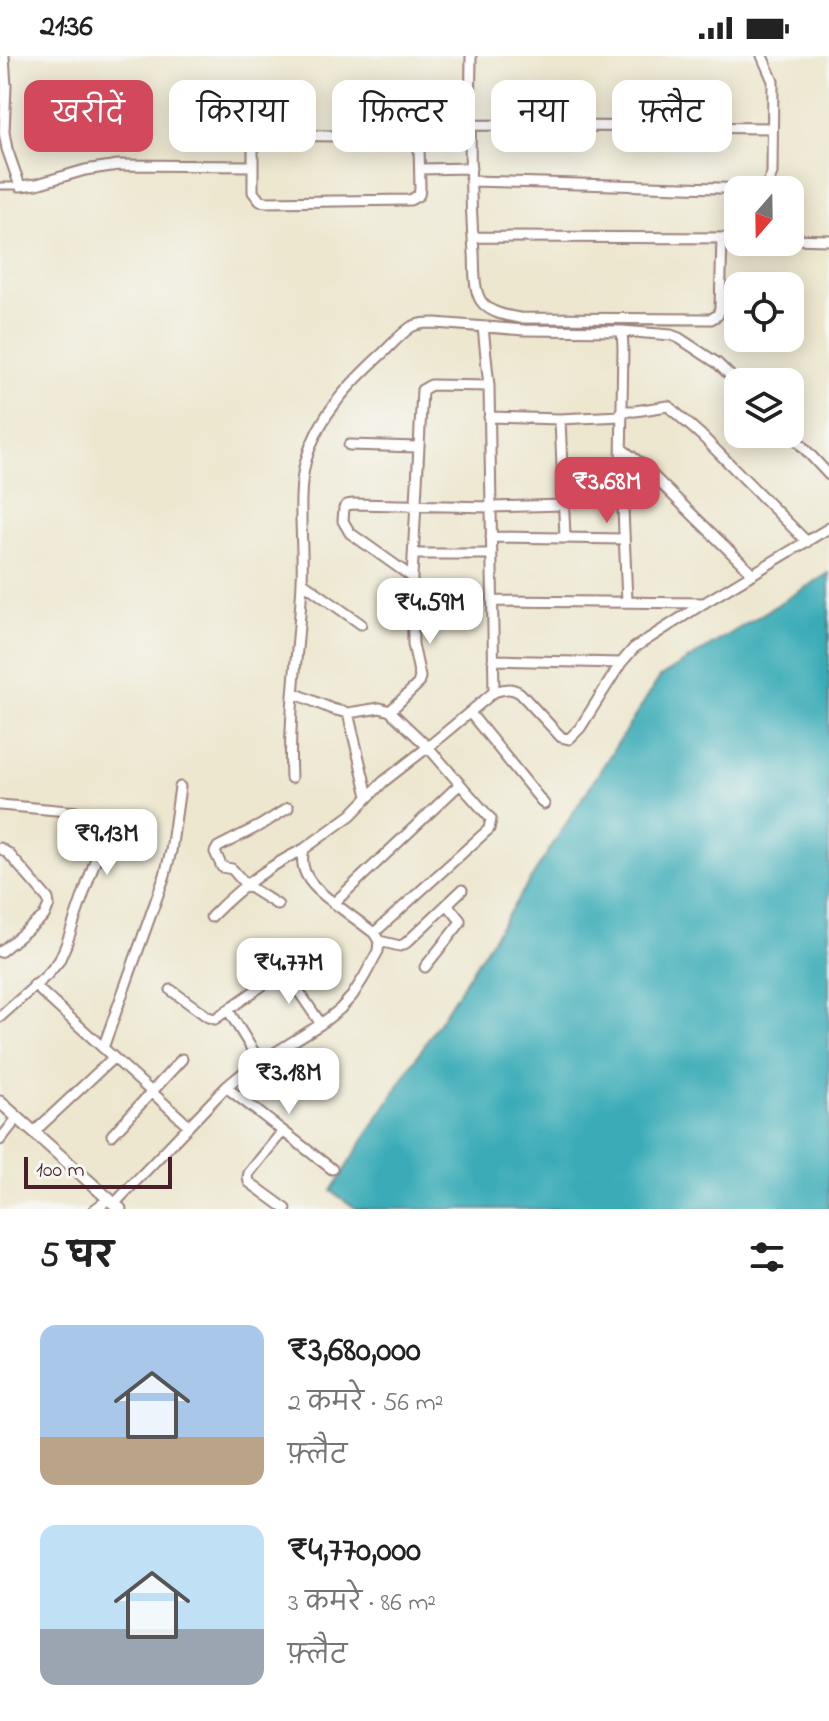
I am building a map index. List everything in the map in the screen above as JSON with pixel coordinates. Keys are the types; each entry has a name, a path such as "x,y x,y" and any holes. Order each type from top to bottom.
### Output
{"street":[{"path":"4,56 4,132 20,186 118,165 253,166"},
{"path":"470,80 471,56"},
{"path":"471,181 763,187 772,173 773,81 762,56"},
{"path":"475,125 771,128"},
{"path":"264,135 404,136 415,140 419,146 420,169 419,195 410,200 266,202 260,201 253,192 253,145 256,139 264,135"},
{"path":"470,152 473,237 477,291 486,307 520,318 706,320 718,315 722,238 473,237"},
{"path":"420,169 471,168"},
{"path":"804,239 829,240"},
{"path":"291,778 305,463 317,431 336,401 366,369 411,327 422,323 664,334 679,338 724,370"},
{"path":"483,327 489,386 494,692"},
{"path":"622,331 621,463 627,601"},
{"path":"390,711 418,684 420,677 413,644 412,577 422,390 431,385 489,386"},
{"path":"489,417 560,419 668,406 807,542"},
{"path":"560,419 565,537"},
{"path":"349,445 418,447"},
{"path":"804,448 829,475"},
{"path":"622,449 753,574"},
{"path":"412,577 350,533 343,521 344,508 349,504 564,505"},
{"path":"211,917 246,885 351,815 390,776 494,692 514,689 561,737 569,739 580,728 634,648 829,528"},
{"path":"491,537 624,539"},
{"path":"414,554 492,554"},
{"path":"302,582 361,624"},
{"path":"492,601 704,603"},
{"path":"493,660 621,663"},
{"path":"294,693 348,713 380,708 390,711 428,747 491,819 489,829 377,937"},
{"path":"348,713 368,796"},
{"path":"470,713 544,804"},
{"path":"334,903 460,784"},
{"path":"103,1048 165,875 180,787"},
{"path":"0,805 90,813 97,816 101,827 96,858 59,961 0,1017"},
{"path":"278,905 246,885 232,869 221,866 215,852 288,808"},
{"path":"0,848 9,854 48,899 49,905 44,916 0,952"},
{"path":"304,849 302,867 318,891 377,937 400,946 462,890"},
{"path":"425,967 459,926 460,920 447,904"},
{"path":"95,1209 114,1204 244,1072 340,1009 352,996 378,951 377,937"},
{"path":"171,990 215,1019 312,953"},
{"path":"284,970 321,1024"},
{"path":"34,985 189,1126"},
{"path":"228,1010 260,1062"},
{"path":"34,1132 113,1058"},
{"path":"112,1135 182,1059"},
{"path":"226,1087 332,1169"},
{"path":"0,1102 114,1204"},
{"path":"0,1140 18,1117"},
{"path":"282,1132 248,1177 249,1182 286,1209"}],"lane":[{"path":"0,186 20,186"}],"water":[{"path":"829,573 829,1209 357,1209 331,1191 660,677"}]}
